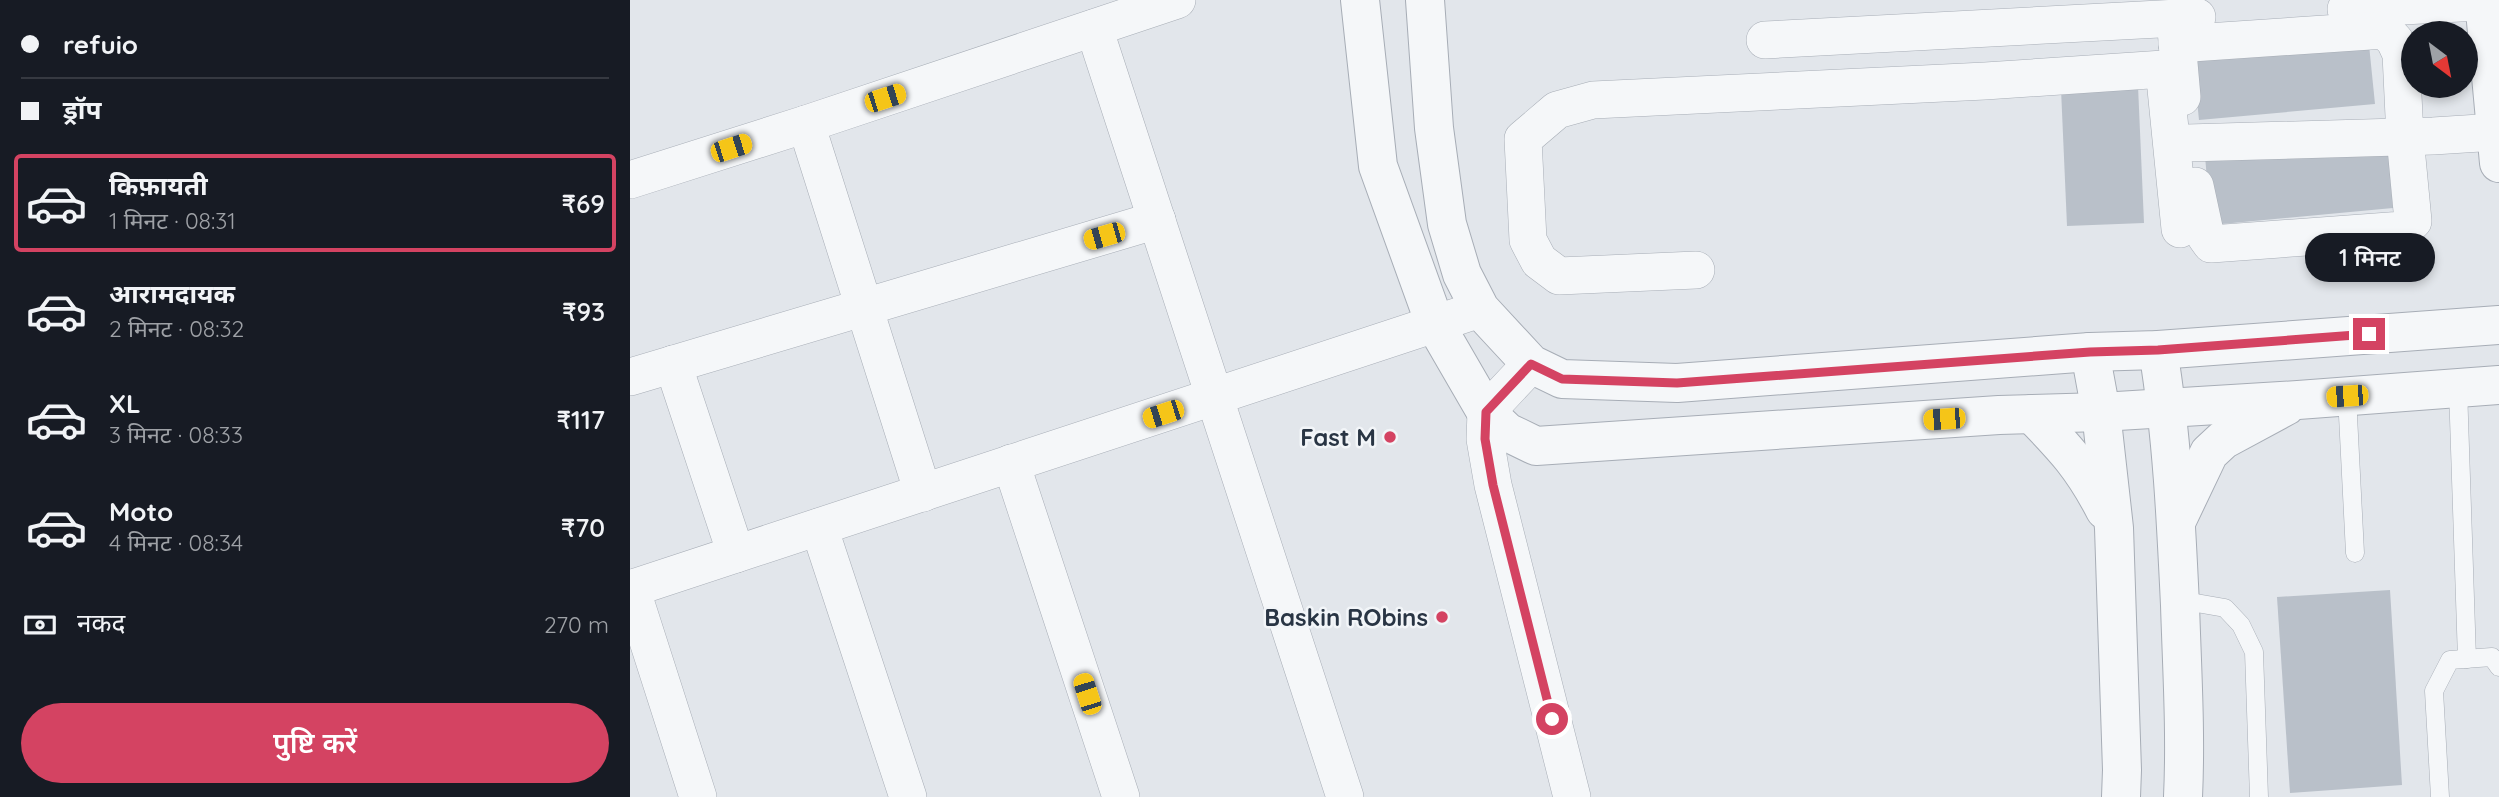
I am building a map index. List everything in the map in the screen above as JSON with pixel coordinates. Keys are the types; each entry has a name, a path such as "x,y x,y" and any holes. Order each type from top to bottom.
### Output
{"street":[{"path":"630,180 1177,0"},
{"path":"1360,0 1378,166 1435,324 1486,412 1507,432 1536,446 2298,400 2499,384"},
{"path":"1425,0 1434,128 1447,224 1462,274 1480,309 1531,364 1562,379 1677,383 2499,325"},
{"path":"1696,270 1559,276 1539,261 1528,240 1523,139 1557,110 1593,100 1985,81 2168,37 2489,1 2498,147 2405,137 2187,143"},
{"path":"1094,27 1345,797"},
{"path":"1765,40 1970,29 2168,37 2385,30 2395,41 2401,54 2413,221 2409,227 2403,230 2211,244 2206,237 2168,37"},
{"path":"1970,29 1985,81"},
{"path":"2168,37 2180,229"},
{"path":"806,124 923,492"},
{"path":"630,377 1157,220"},
{"path":"698,797 630,588 1480,309"},
{"path":"2158,350 2167,407 2176,525 2186,744 2182,797"},
{"path":"2090,352 2101,412 2114,528 2121,797"},
{"path":"673,364 736,554"},
{"path":"1531,364 1486,412 1485,439 1493,485 1572,797"},
{"path":"2176,525 2209,453 2223,440 2248,425 2298,400"},
{"path":"2032,414 2081,467 2114,528"},
{"path":"1011,463 1121,797"},
{"path":"819,527 908,797"}],"lane":[{"path":"2458,388 2467,659"},
{"path":"2347,396 2355,553"},
{"path":"2179,600 2225,608 2241,625 2254,652 2259,797"},
{"path":"2440,797 2434,691 2450,660 2492,657 2499,667"}],"building":[{"path":"2368,35 2375,104 2199,120 2192,51"},
{"path":"2138,86 2144,223 2067,226 2061,89"},
{"path":"2387,139 2393,208 2211,225 2205,156"},
{"path":"2390,590 2402,785 2290,793 2277,597"}],"place":[{"name":"Fast M","path":"1390,437"},
{"name":"Baskin RObins","path":"1442,617"}],"route":[{"path":"1552,719 1493,485 1485,439 1486,412 1531,364 1562,379 1677,383 2369,334"}]}
